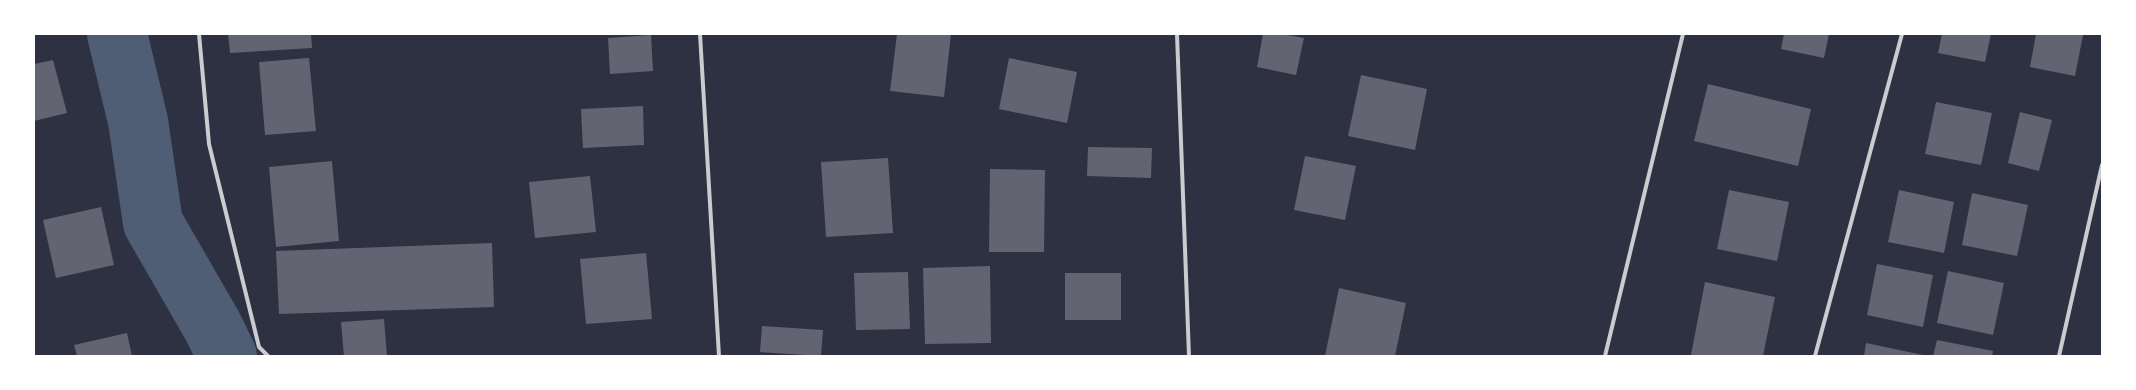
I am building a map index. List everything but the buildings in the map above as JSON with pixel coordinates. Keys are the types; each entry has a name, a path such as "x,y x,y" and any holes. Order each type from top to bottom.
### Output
{"street":[{"path":"199,34 209,144 260,346 268,356"},
{"path":"700,34 719,356"},
{"path":"1177,34 1189,356"},
{"path":"1605,356 1683,34"},
{"path":"1815,356 1902,34"},
{"path":"2059,356 2102,165"}],"waterway":[{"path":"117,34 138,121 153,223 213,327 227,356"}]}
